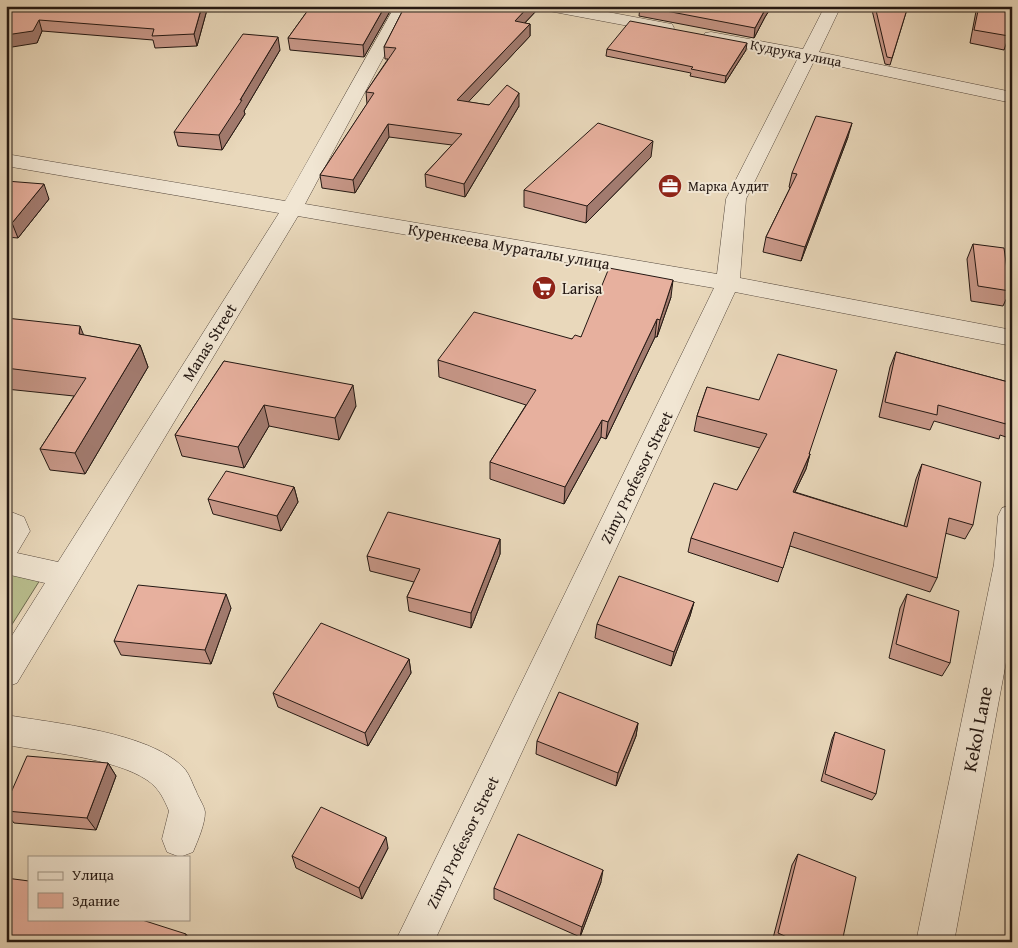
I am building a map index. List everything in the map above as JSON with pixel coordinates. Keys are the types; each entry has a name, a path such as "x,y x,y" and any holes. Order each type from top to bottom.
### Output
{"street":[{"name":"Manas Street","path":"6,673 291,210 403,6"},
{"name":"Кудрука улица","path":"549,6 808,55 1012,98"},
{"name":"Zimy Professor Street","path":"414,942 728,283 736,199 833,6"},
{"name":"Куренкеева Мураталы улица","path":"6,160 728,283 1012,338"},
{"name":"Kekol Lane","path":"935,942 1009,564 1012,516"},
{"path":"6,521 14,525 16,531 6,546"},
{"path":"6,562 65,576"},
{"path":"6,730 118,750 150,764 171,779 187,811 180,839"}],"green space":[{"path":"6,573 40,580 6,634"}],"building":[{"path":"12,6 202,6 194,34 152,36 154,29 39,20 33,31 6,35 6,13"},
{"path":"311,6 385,6 363,45 288,38"},
{"path":"405,6 529,6 515,21 530,24 457,100 489,105 507,85 519,93 464,184 425,174 462,134 388,124 353,180 320,175 374,93 366,92 396,48 384,47"},
{"path":"640,6 767,6 755,28"},
{"path":"875,6 908,6 892,58 887,57"},
{"path":"979,6 1012,6 1012,26 1009,36 974,30"},
{"path":"630,21 747,43 726,76 607,49"},
{"path":"243,34 278,37 240,100 242,100 219,135 174,132"},
{"path":"816,116 852,123 805,247 766,237 797,174 792,173"},
{"path":"598,123 653,141 587,206 524,190"},
{"path":"6,181 44,184 12,223 6,223"},
{"path":"973,244 1004,248 1010,291 978,286"},
{"path":"609,268 673,280 660,320 657,319 608,422 602,420 565,487 490,462 536,390 438,360 474,312 572,339 575,335 581,337"},
{"path":"6,318 80,326 79,334 140,345 75,453 40,449 86,378 6,368"},
{"path":"896,352 1012,383 1012,421 1007,420 1006,424 938,405 937,415 885,402"},
{"path":"778,354 837,370 810,454 793,492 907,527 922,464 981,482 973,525 949,518 937,578 794,532 783,568 691,538 714,483 737,490 767,434 697,416 707,387 759,400"},
{"path":"224,361 353,385 335,418 264,405 238,447 175,435"},
{"path":"226,471 294,487 277,516 208,499"},
{"path":"388,512 500,539 471,613 407,597 420,569 367,556"},
{"path":"619,576 694,602 674,652 597,624"},
{"path":"138,585 226,594 205,650 114,641"},
{"path":"907,594 959,611 950,663 896,644"},
{"path":"321,623 409,659 365,733 273,693"},
{"path":"559,692 638,723 618,773 537,741"},
{"path":"835,732 885,750 876,794 825,774"},
{"path":"27,756 108,763 87,818 6,811 6,804"},
{"path":"321,807 386,837 359,888 292,856"},
{"path":"518,834 603,870 582,927 494,888"},
{"path":"798,854 856,877 842,942 789,942 789,938 778,933"},
{"path":"6,878 28,881 28,920 142,920 186,934 183,942 6,942"}],"place":[{"name":"Марка Аудит","path":"670,186"},
{"name":"Larisa","path":"544,288"}]}
